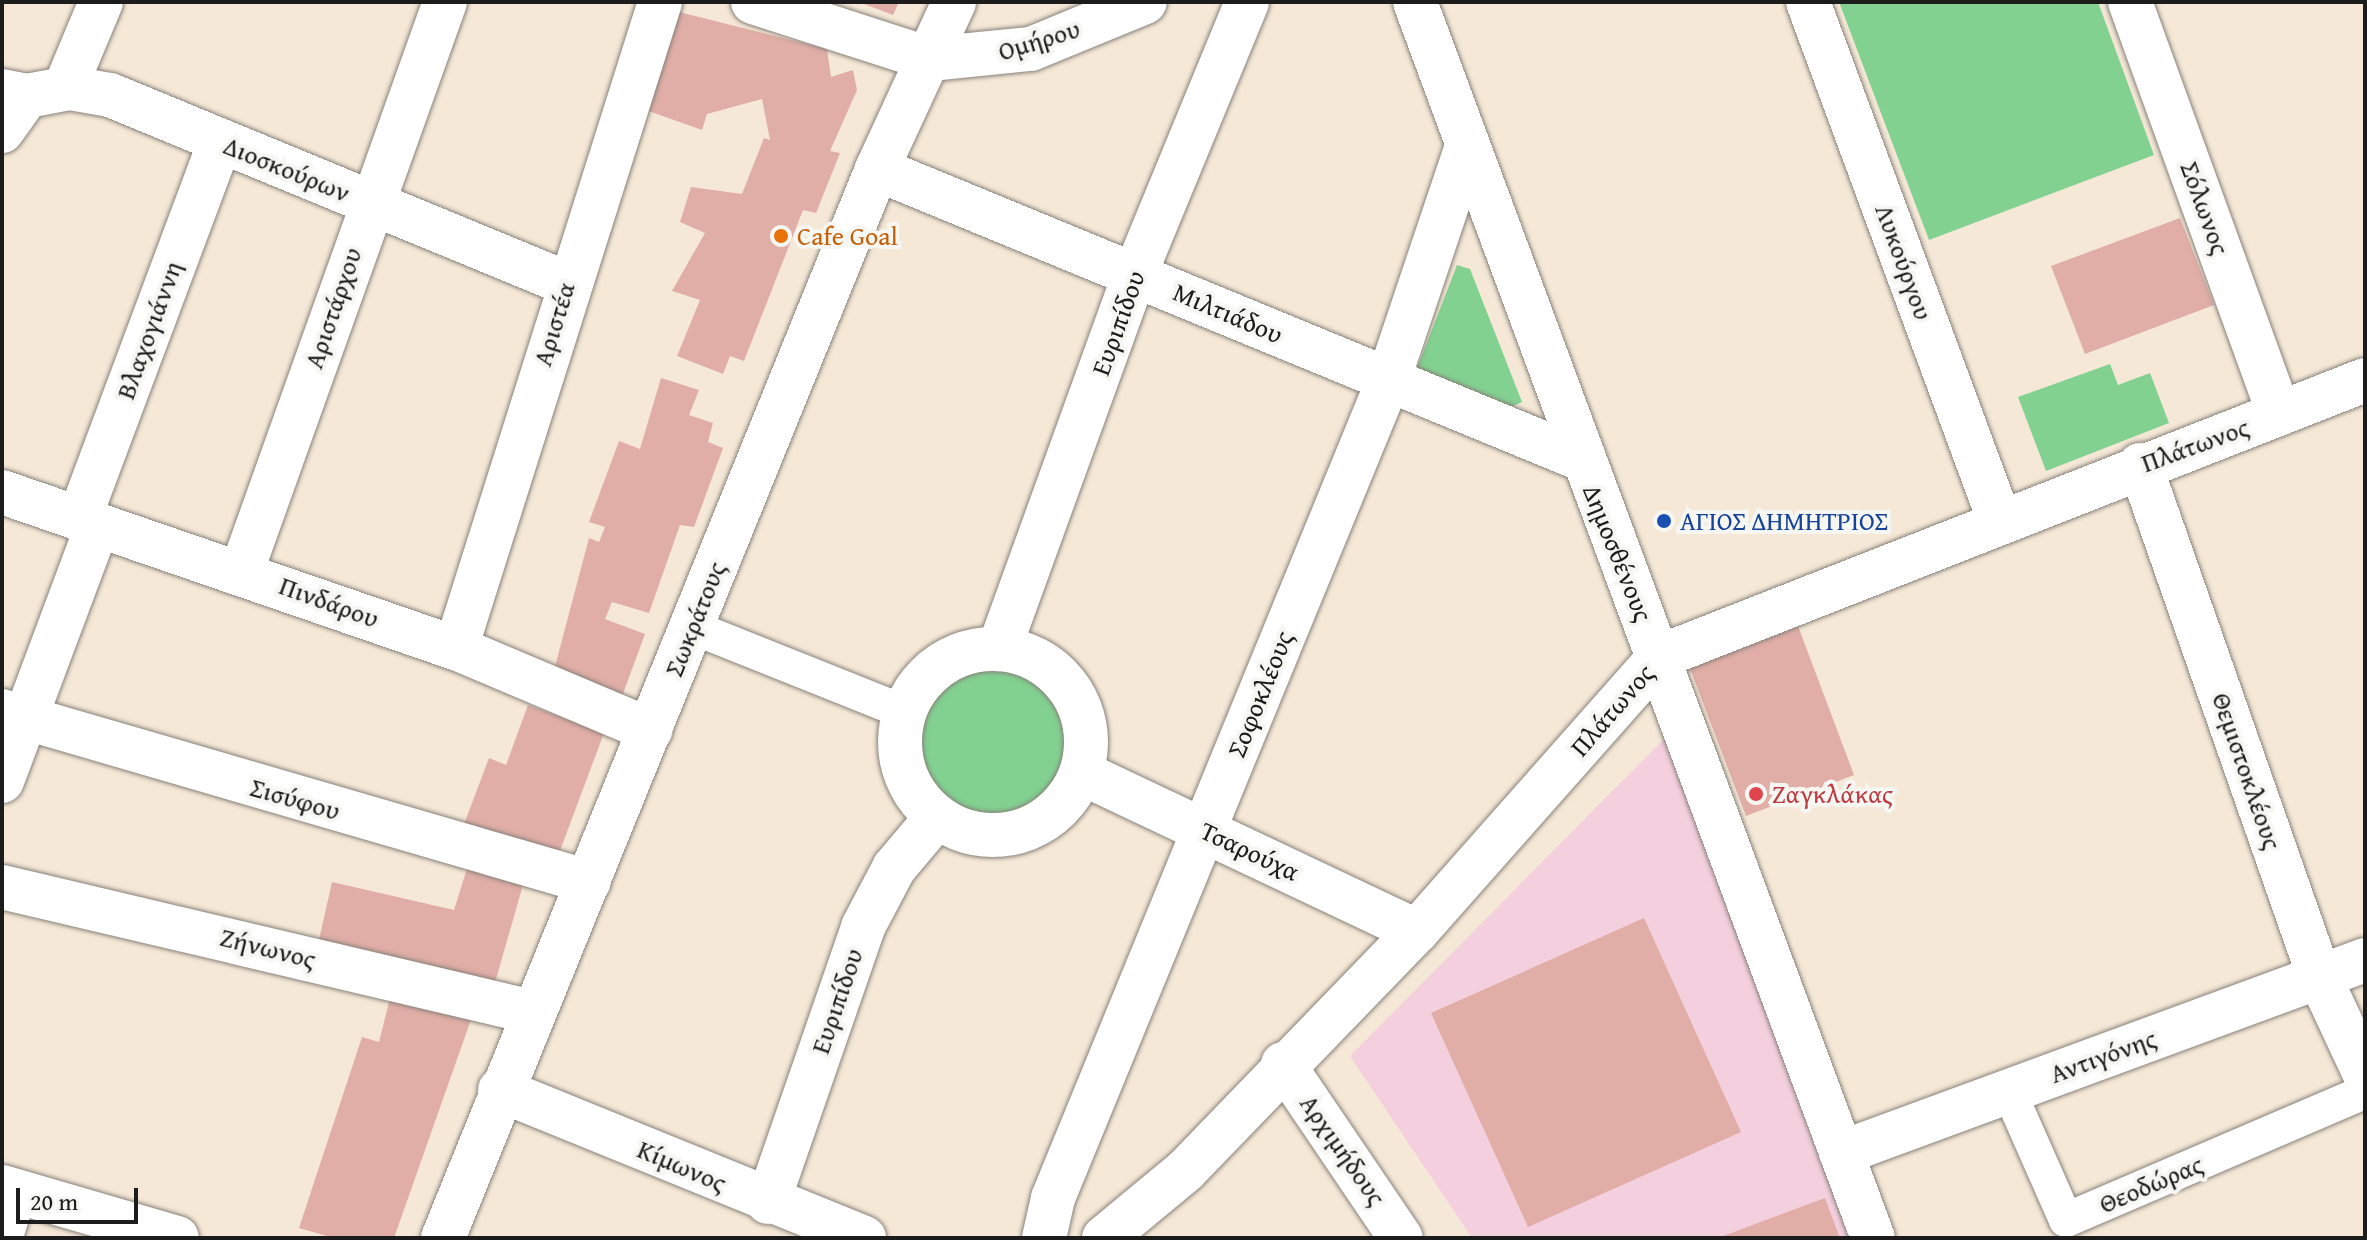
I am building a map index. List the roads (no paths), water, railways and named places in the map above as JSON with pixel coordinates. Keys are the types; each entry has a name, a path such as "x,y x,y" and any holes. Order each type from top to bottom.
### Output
{"street":[{"path":"2,131 101,2"},
{"name":"Αριστάρχου","path":"242,570 370,203 445,2"},
{"name":"Αριστέα","path":"456,648 566,283 660,2"},
{"path":"753,2 930,59"},
{"name":"Σωκράτους","path":"443,1238 500,1090 589,882 877,169 954,2"},
{"name":"Ομήρου","path":"930,59 1031,49 1145,2"},
{"name":"Ευριπίδου","path":"999,649 1135,274 1247,2"},
{"name":"Δημοσθένους","path":"1415,2 1579,458 1659,657 1873,1238"},
{"name":"Λυκούργου","path":"1808,2 2000,522"},
{"name":"Σόλωνος","path":"2130,2 2279,414"},
{"name":"Διοσκούρων","path":"31,92 110,95 566,283"},
{"name":"Βλαχογιάννη","path":"2,781 15,716 88,523 220,141"},
{"name":"Σοφοκλέους","path":"1044,1238 1053,1198 1388,381 1467,146"},
{"name":"Μιλτιάδου","path":"877,169 1579,458"},
{"name":"Πλάτωνος","path":"1104,1238 1185,1171 1283,1064 1417,931 1659,657 2140,465 2365,380"},
{"name":"Θεμιστοκλέους","path":"2140,465 2319,976 2365,1074"},
{"name":"Πινδάρου","path":"2,492 88,523 242,570 456,648 650,730"},
{"path":"692,627 904,712"},
{"path":"999,649 1039,661 1065,681 1087,741 1082,773 1070,796 1031,828 981,835 937,817 902,768 904,712 934,670 957,656 999,649"},
{"name":"Σισύφου","path":"15,716 589,882"},
{"name":"Τσαρούχα","path":"1082,773 1417,931"},
{"name":"Ευριπίδου","path":"768,1202 863,927 894,868 937,817"},
{"name":"Ζήνωνος","path":"2,887 532,1012"},
{"name":"Αντιγόνης","path":"1841,1153 2365,960"},
{"name":"Αρχιμήδους","path":"1283,1064 1401,1238"},
{"name":"Κίμωνος","path":"500,1090 768,1202 864,1238"},
{"name":"Θεοδώρας","path":"2009,1091 2066,1220 2365,1092"},
{"path":"2,1233 8,1189 177,1238"}],"place":[{"name":"Cafe Goal","path":"781,236"},
{"name":"ΑΓΙΟΣ ΔΗΜΗΤΡΙΟΣ","path":"1664,521"},
{"name":"Ζαγκλάκας","path":"1756,794"}]}
